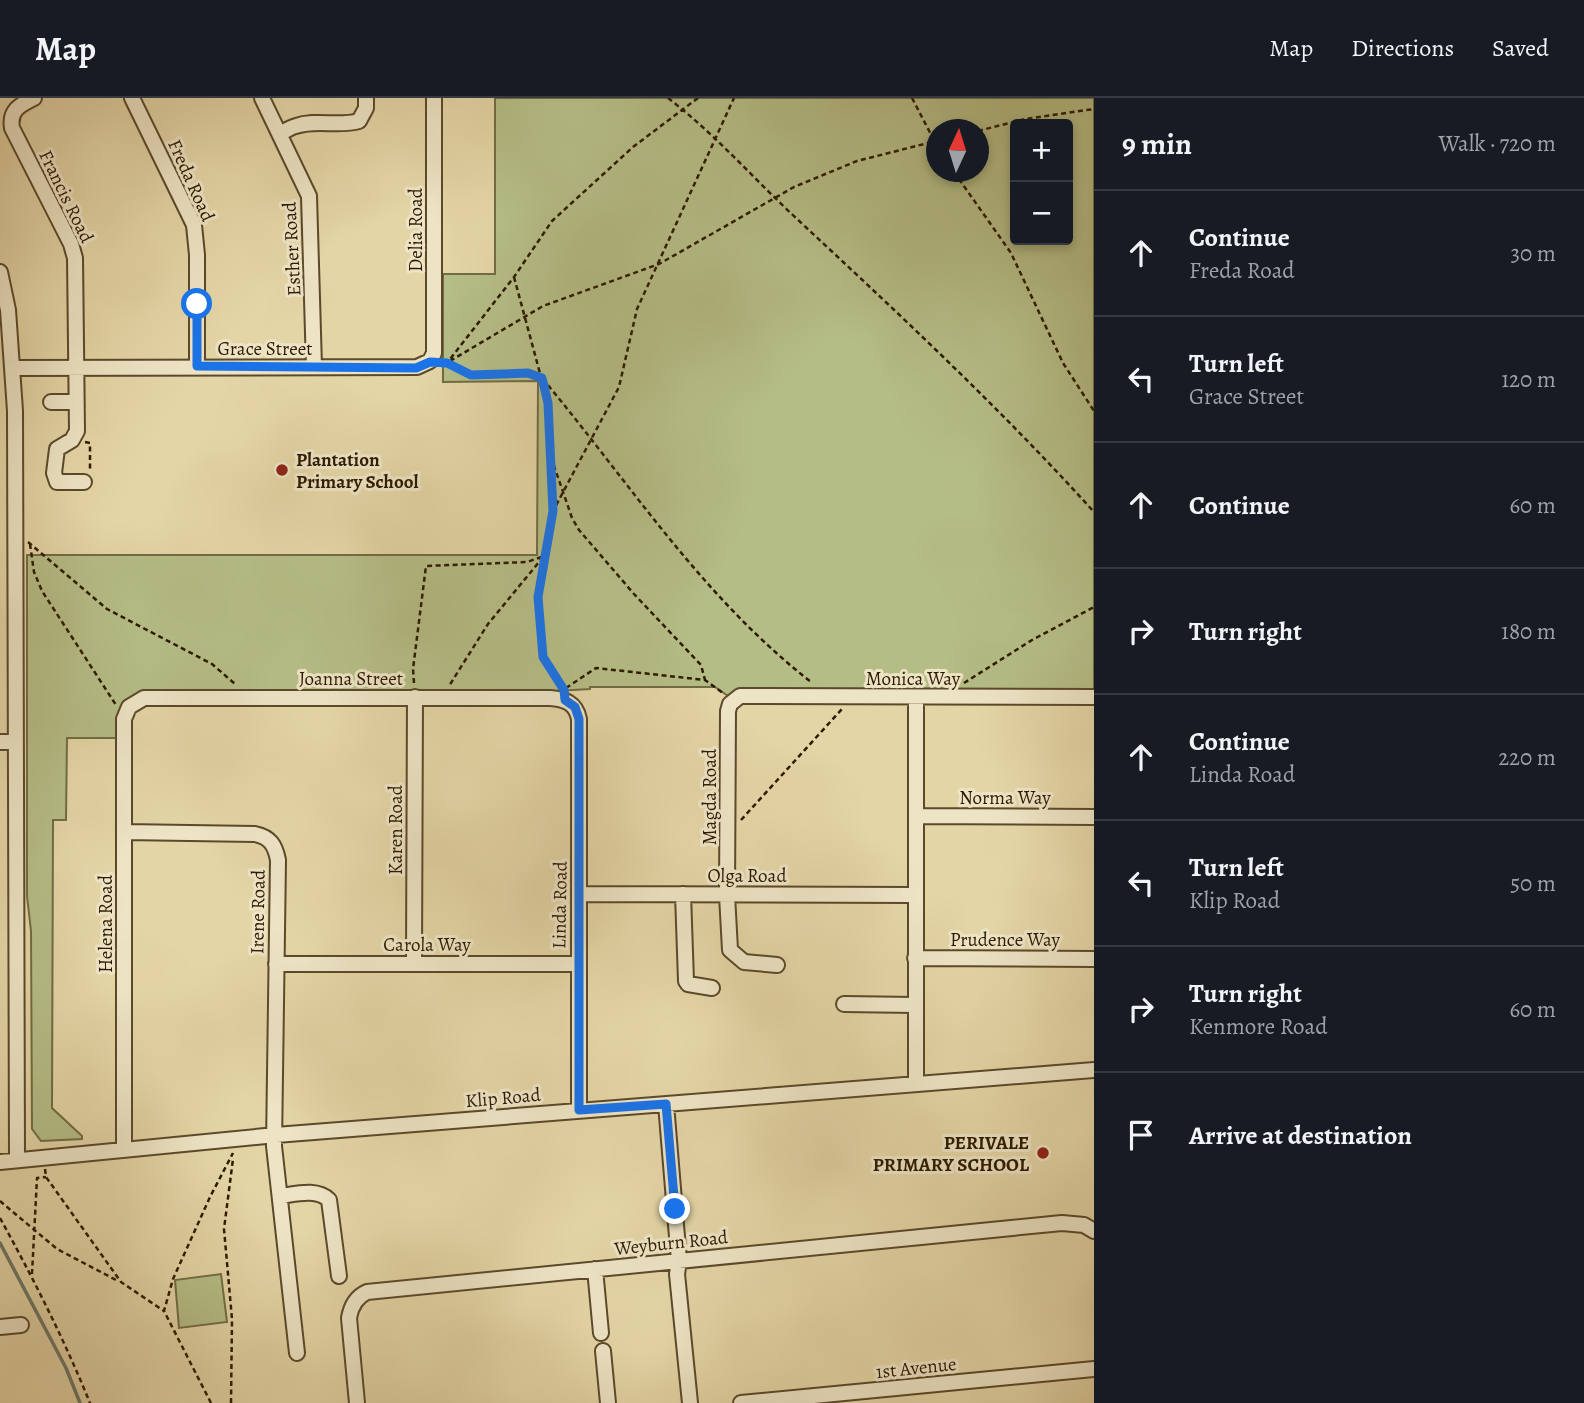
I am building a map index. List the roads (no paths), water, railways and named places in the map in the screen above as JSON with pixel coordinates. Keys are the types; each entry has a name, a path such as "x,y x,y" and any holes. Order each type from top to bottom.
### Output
{"street":[{"name":"Francis Road","path":"32,98 16,108 11,120 12,128 71,244 75,258 76,431 72,440 57,449 54,473 57,482 84,482"},
{"name":"Freda Road","path":"132,98 194,225 197,255 197,366"},
{"name":"Esther Road","path":"262,98 306,188 311,206 314,367"},
{"path":"280,134 304,124 348,124 359,121 366,108 366,98"},
{"name":"Delia Road","path":"430,362 434,353 434,98"},
{"path":"0,272 8,310 13,368 7,742 17,1159"},
{"name":"Grace Street","path":"13,368 416,368 430,362"},
{"path":"51,402 76,402"},
{"name":"Monica Way","path":"734,701 740,696 1094,698"},
{"name":"Karen Road","path":"414,963 415,697"},
{"name":"Joanna Street","path":"132,702 144,698 442,697 550,698 570,702"},
{"path":"916,698 916,1084"},
{"name":"Magda Road","path":"734,701 728,711 727,895 730,950 744,962 777,965"},
{"name":"Helena Road","path":"124,1148 124,719 132,702"},
{"name":"Linda Road","path":"570,702 579,719 579,1110"},
{"name":"Norma Way","path":"916,817 1094,817"},
{"name":"Irene Road","path":"124,832 255,834 270,840 278,860 275,1152 297,1353"},
{"name":"Olga Road","path":"579,894 915,895"},
{"path":"683,894 686,981 693,986 712,988"},
{"name":"Prudence Way","path":"915,958 1094,958"},
{"name":"Carola Way","path":"276,964 578,964"},
{"path":"844,1004 915,1005"},
{"name":"Klip Road","path":"0,1162 276,1135 1094,1070"},
{"path":"666,1104 679,1261 677,1275 690,1403"},
{"path":"280,1196 316,1193 329,1200 339,1276"},
{"name":"Weyburn Road","path":"356,1403 349,1318 351,1308 360,1295 379,1290 1062,1223 1084,1225 1094,1231"},
{"path":"595,1269 601,1333"},
{"path":"0,1327 21,1325"},
{"path":"603,1351 608,1403"},
{"name":"1st Avenue","path":"741,1403 794,1400 1094,1368"}],"waterway":[{"path":"0,1243 66,1368 80,1403"}],"place":[{"name":"Plantation Primary School","path":"282,470"},
{"name":"PERIVALE PRIMARY SCHOOL","path":"1043,1153"}]}
